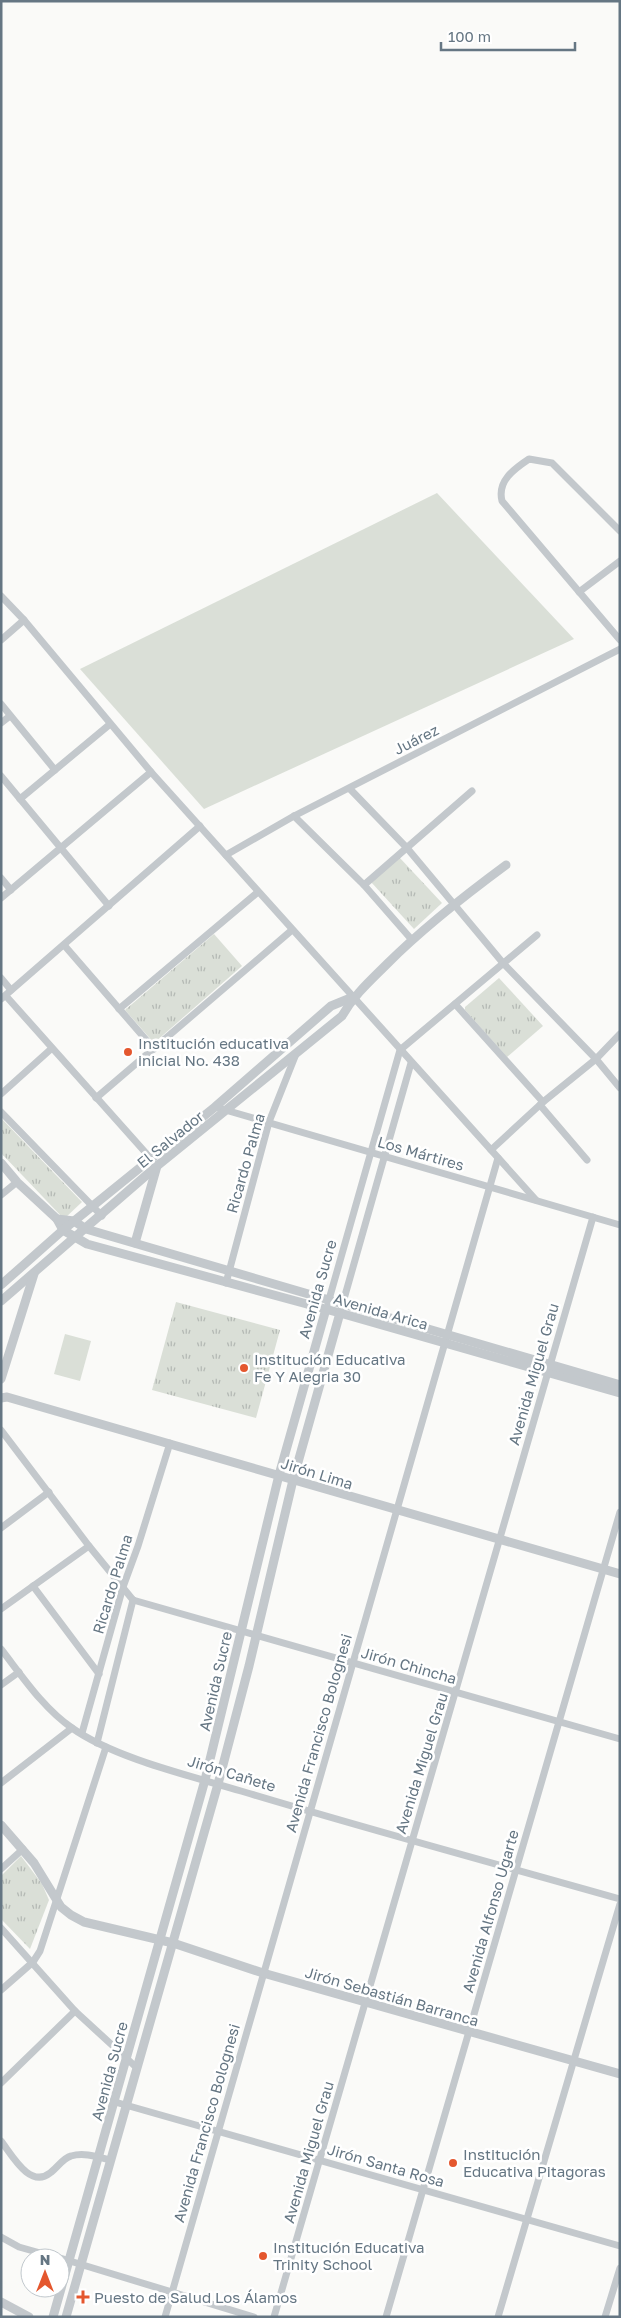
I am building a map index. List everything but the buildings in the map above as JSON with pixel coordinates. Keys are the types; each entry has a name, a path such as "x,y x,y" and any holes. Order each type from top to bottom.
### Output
{"street":[{"path":"620,530 552,463 529,459 505,480 500,492 502,501 620,640"},
{"path":"579,592 620,561"},
{"path":"1,596 24,620 109,725 536,1200"},
{"path":"1,640 24,620"},
{"name":"Juárez","path":"226,855 294,816 350,789 620,649"},
{"path":"1,704 55,770"},
{"path":"1,723 10,716"},
{"path":"20,799 109,725"},
{"path":"1,898 61,850 151,772"},
{"path":"1,776 109,906"},
{"path":"350,789 407,848 503,963 596,1059 620,1088"},
{"path":"364,885 472,791"},
{"path":"294,816 364,885 412,940"},
{"path":"135,1243 154,1162 3,997 200,826"},
{"name":"El Salvador","path":"1,1285 92,1206 228,1109 342,1016 354,997 412,940 454,904 506,865"},
{"path":"1,878 11,890"},
{"path":"119,1009 258,892"},
{"path":"96,1098 292,930"},
{"path":"400,1050 537,934"},
{"path":"64,945 154,1049"},
{"path":"1,978 12,990"},
{"name":"El Salvador","path":"1,1302 102,1216 154,1162 331,1006 354,997"},
{"path":"455,1004 542,1103 587,1160"},
{"path":"491,1150 542,1103 596,1059 620,1034"},
{"path":"1,1094 51,1049"},
{"name":"Avenida Sucre","path":"66,2248 99,2157 158,1939 205,1780 279,1476 400,1050"},
{"name":"Ricardo Palma","path":"226,1283 269,1122 296,1052"},
{"name":"Avenida Sucre","path":"66,2317 218,1784 257,1635 293,1480 411,1063"},
{"name":"Los Mártires","path":"215,1107 228,1109 370,1153 620,1225"},
{"path":"1,1112 102,1216"},
{"name":"Avenida Francisco Bolognesi","path":"165,2317 170,2293 498,1158"},
{"name":"Avenida Arica","path":"1,1163 17,1182 57,1218 63,1230 75,1239 226,1283 342,1309 549,1369 620,1394"},
{"path":"1,1194 17,1182"},
{"name":"Avenida Miguel Grau","path":"274,2317 457,1693 499,1540 593,1217"},
{"name":"Avenida Arica","path":"57,1218 229,1271 327,1305"},
{"path":"1,1379 34,1274"},
{"name":"Avenida Arica","path":"549,1369 620,1385"},
{"name":"Jirón Lima","path":"1,1389 4,1398 170,1443 395,1511 620,1574"},
{"path":"3,1435 89,1546 134,1600"},
{"name":"Ricardo Palma","path":"82,1733 123,1587 138,1546 170,1443"},
{"path":"1,1528 49,1492"},
{"name":"Avenida Alfonso Ugarte","path":"386,2317 620,1512"},
{"path":"1,1610 89,1546"},
{"path":"33,1586 100,1674"},
{"name":"Ricardo Palma","path":"98,1743 134,1600"},
{"name":"Jirón Chincha","path":"134,1600 620,1739"},
{"name":"Jirón Cañete","path":"1,1649 54,1712 72,1728 106,1748 218,1784 412,1842 620,1899"},
{"path":"1,1686 19,1672"},
{"path":"1,1783 72,1728"},
{"path":"1,1990 33,1962 40,1951 106,1748"},
{"name":"Jirón Sebastián Barranca","path":"1,1825 23,1849 56,1900 70,1915 84,1922 173,1943 263,1974 620,2074"},
{"path":"1,1869 23,1849"},
{"path":"498,2317 572,2060 620,1904"},
{"path":"1,1928 75,2011 137,2068"},
{"path":"1,2082 75,2011"},
{"name":"Jirón Santa Rosa","path":"115,2102 620,2246"},
{"path":"1,2141 28,2174 38,2178 44,2178 69,2156 79,2154 110,2160"},
{"path":"1,2237 24,2248"},
{"path":"70,2262 254,2317"},
{"path":"605,2317 620,2268"},
{"name":"Avenida Sucre","path":"53,2317 56,2298"},
{"path":"1,2302 29,2317"}],"green space":[{"path":"437,493 574,639 204,809 80,669"},
{"path":"399,857 442,903 414,929 371,882"},
{"path":"214,934 242,966 154,1043 125,1010"},
{"path":"499,978 543,1026 507,1057 465,1010 465,1007"},
{"path":"1,1118 82,1202 64,1219 1,1153"},
{"path":"176,1302 280,1330 256,1418 152,1390"},
{"path":"65,1334 91,1341 80,1381 54,1374"},
{"path":"21,1856 42,1884 49,1900 30,1949 1,1919 1,1876"}],"place":[{"name":"Institución educativa inicial No. 438","path":"128,1052"},
{"name":"Institución Educativa Fe Y Alegria 30","path":"244,1368"},
{"name":"Institución Educativa Pitagoras","path":"453,2163"},
{"name":"Institución Educativa Trinity School","path":"263,2256"},
{"name":"Puesto de Salud Los Álamos","path":"83,2297"}]}
